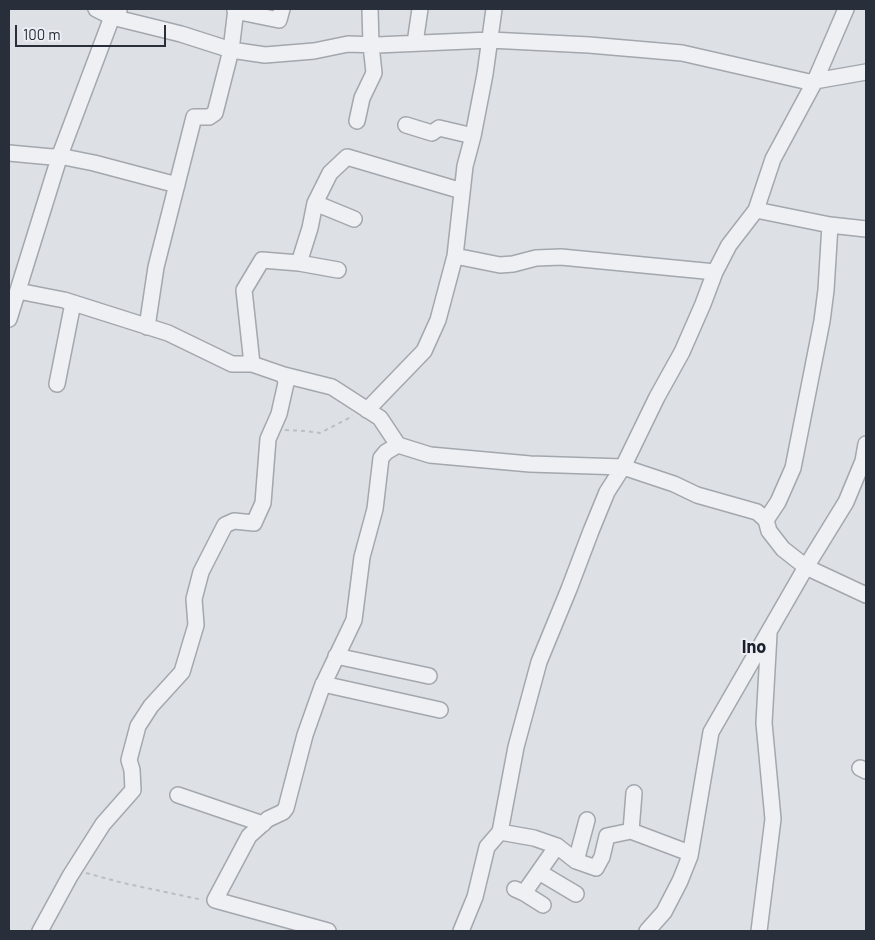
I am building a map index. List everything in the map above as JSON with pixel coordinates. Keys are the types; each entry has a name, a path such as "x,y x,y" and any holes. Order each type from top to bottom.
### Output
{"street":[{"path":"96,9 117,13 231,50 266,55 314,51 348,44 371,45 490,40 589,45 682,53 809,82 866,72"},
{"path":"147,327 156,267 194,116 208,117 215,113 231,50 236,10 278,20 282,9"},
{"path":"357,121 362,98 374,73 370,9"},
{"path":"415,43 420,9"},
{"path":"367,410 424,351 438,320 455,256 465,166 473,136 494,9"},
{"path":"461,931 475,897 487,847 500,832 516,748 539,662 570,589 590,531 607,492 623,468 657,397 682,352 715,272 729,245 756,210 773,159 815,80 846,9"},
{"path":"9,319 59,156 117,13"},
{"path":"406,125 432,132 439,128 473,136"},
{"path":"9,153 52,158 59,156 94,163 177,185"},
{"path":"299,263 310,228 315,203 330,173 347,157 462,191"},
{"path":"315,203 354,219"},
{"path":"756,210 830,225 866,229"},
{"path":"766,520 778,502 793,468 822,321 830,225"},
{"path":"455,256 500,265 514,264 536,258 561,257 715,272"},
{"path":"252,364 244,290 262,260 299,263 338,270"},
{"path":"18,291 73,303 168,333 232,364 252,364 284,375 332,387 380,418 398,445 430,455 473,460 623,468 674,484 697,494 757,512 766,520 769,531 783,549 806,567 866,595"},
{"path":"57,384 73,303"},
{"path":"40,931 103,824 133,790 132,770 129,760 138,726 151,706 182,672 196,624 194,600 201,572 225,525 234,521 254,523 263,503 268,439 280,414 286,383 284,375"},
{"path":"648,931 664,912 690,856 711,732 806,567 846,502 863,462 866,444"},
{"path":"328,931 301,927 215,900 249,836 286,808 305,735 323,684 354,620 362,557 375,509 381,458 386,452 398,445"},
{"path":"759,931 773,819 764,722 769,631"},
{"path":"336,656 429,676"},
{"path":"323,684 440,710"},
{"path":"631,831 634,794"},
{"path":"178,795 263,824"},
{"path":"576,861 587,820"},
{"path":"500,832 534,838 557,846 576,861 596,868 602,857 608,836 631,831 684,851 690,856"},
{"path":"543,905 519,891 539,872 557,846"},
{"path":"539,872 576,894"}],"path":[{"path":"271,433 291,430 320,433 367,410"},
{"path":"75,869 123,883 204,900 215,900"}],"district":[{"name":"Ino","path":"754,647"}]}
